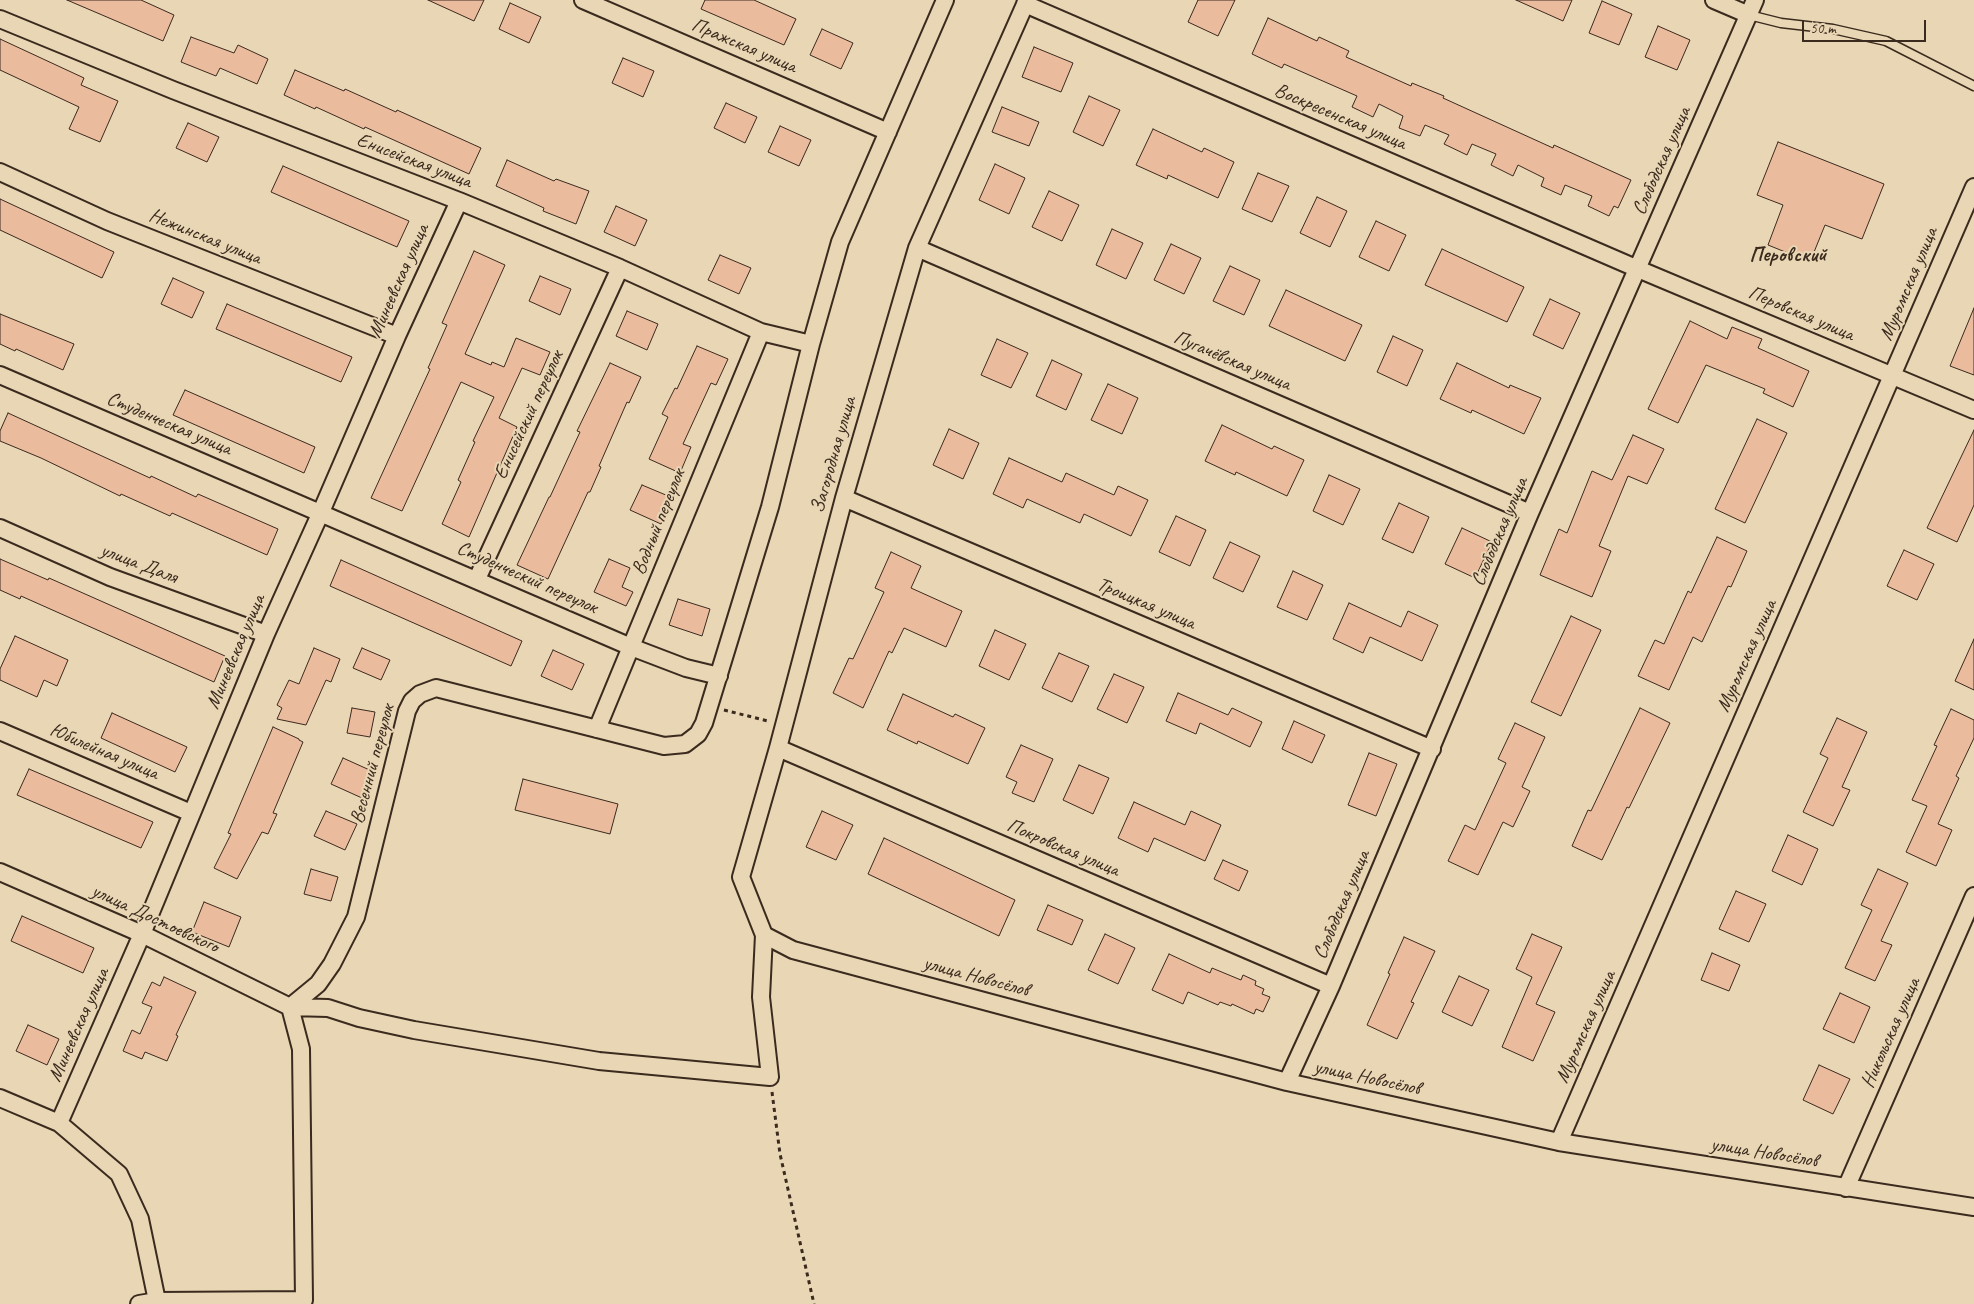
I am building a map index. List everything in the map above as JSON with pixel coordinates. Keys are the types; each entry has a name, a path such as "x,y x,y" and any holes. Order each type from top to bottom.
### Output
{"street":[{"name":"Пражская улица","path":"583,0 888,132"},
{"path":"709,707 770,507 811,344 840,242 945,0"},
{"path":"1714,0 1749,15"},
{"name":"Слободская улица","path":"1287,1082 1331,986 1530,513 1755,0"},
{"name":"Загородная улица","path":"764,936 742,877 844,498 917,248 1026,2"},
{"name":"Воскресенская улица","path":"1026,2 1638,269"},
{"name":"Енисейская улица","path":"0,19 173,90 458,201 620,268 761,332 811,344"},
{"name":"Нежинская улица","path":"0,172 107,221 397,336"},
{"name":"Муромская улица","path":"1559,1142 1974,187"},
{"name":"Минеевская улица","path":"59,1123 142,934 266,634 458,201"},
{"name":"Пугачёвская улица","path":"917,248 1530,513"},
{"name":"Енисейский переулок","path":"477,579 620,268"},
{"name":"Перовская улица","path":"1638,269 1974,410"},
{"name":"Водный переулок","path":"597,729 761,332"},
{"name":"Студенческая улица","path":"0,375 321,512"},
{"name":"Троицкая улица","path":"844,498 1432,749"},
{"name":"Студенческий переулок","path":"321,512 631,647 686,668 719,676"},
{"name":"улица Даля","path":"0,528 110,576 266,634"},
{"name":"Весенний переулок","path":"290,1007 318,984 332,964 356,917 407,711 412,701 420,694 436,688 664,746 685,744 698,734 709,707"},
{"name":"Юбилейная улица","path":"0,731 191,813"},
{"name":"Покровская улица","path":"778,748 1331,986"},
{"name":"улица Достоевского","path":"0,872 142,934 290,1007"},
{"name":"Никольская улица","path":"1846,1188 1974,896"},
{"path":"139,1304 157,1300 304,1300 301,1049 290,1007 328,1008 360,1018 414,1030 599,1061 770,1077 760,997 764,936"},
{"name":"улица Новосёлов","path":"764,936 793,950 1287,1082 1559,1142 1974,1207"},
{"path":"0,1098 59,1123 119,1174 140,1218 157,1300"}],"lane":[{"path":"1749,15 1781,23 1833,29 1886,41 1974,86"}],"path":[{"path":"709,707 784,725"},
{"path":"770,1077 780,1154 814,1304"}],"building":[{"path":"67,0 141,0 174,15 163,41"},
{"path":"428,0 484,0 474,21"},
{"path":"705,0 754,0 796,19 784,45 701,9"},
{"path":"1198,0 1235,0 1218,36 1188,22"},
{"path":"1516,0 1572,0 1563,21"},
{"path":"1602,1 1632,14 1619,45 1589,33"},
{"path":"510,3 541,17 529,43 499,29"},
{"path":"1268,18 1317,41 1319,37 1349,51 1346,57 1411,86 1412,83 1444,96 1443,98 1553,148 1554,145 1631,180 1618,208 1614,206 1609,216 1588,206 1592,196 1565,185 1561,195 1541,186 1544,178 1518,165 1513,176 1491,165 1496,154 1472,144 1467,155 1444,144 1449,135 1425,125 1420,136 1399,128 1403,116 1379,104 1373,117 1352,107 1357,96 1284,64 1282,68 1252,54"},
{"path":"1658,26 1690,40 1677,70 1645,57"},
{"path":"822,29 853,43 841,69 810,55"},
{"path":"191,37 234,53 238,45 268,59 257,84 220,68 216,76 181,62"},
{"path":"0,39 84,78 81,85 118,101 100,142 69,129 79,107 0,70"},
{"path":"1034,47 1073,63 1061,92 1022,77"},
{"path":"623,58 654,71 643,97 612,83"},
{"path":"295,70 344,91 345,89 396,112 397,110 481,148 469,174 365,127 364,129 284,95"},
{"path":"1089,96 1120,110 1103,146 1073,132"},
{"path":"726,103 757,117 745,143 714,128"},
{"path":"1002,107 1039,122 1029,146 992,132"},
{"path":"188,123 219,137 207,162 176,148"},
{"path":"780,126 811,140 799,166 768,152"},
{"path":"1153,129 1202,152 1204,148 1234,162 1218,198 1168,175 1167,179 1136,165"},
{"path":"1778,142 1884,184 1862,239 1825,225 1810,262 1768,245 1783,205 1757,195"},
{"path":"507,160 554,181 556,179 589,191 576,224 543,211 544,208 496,186"},
{"path":"995,164 1025,178 1009,214 979,200"},
{"path":"283,166 409,221 397,247 271,192"},
{"path":"1258,173 1289,186 1272,222 1242,209"},
{"path":"1049,191 1079,205 1062,241 1032,227"},
{"path":"1317,197 1347,211 1330,247 1300,233"},
{"path":"0,199 114,252 102,278 0,230"},
{"path":"616,206 647,220 635,246 604,232"},
{"path":"1376,221 1406,235 1389,271 1359,257"},
{"path":"1112,229 1143,243 1126,279 1096,265"},
{"path":"1171,244 1201,258 1184,294 1154,280"},
{"path":"1442,249 1524,287 1507,322 1425,285"},
{"path":"474,251 505,265 465,354 491,365 492,362 504,367 516,338 550,352 540,375 522,368 499,418 517,427 469,537 442,524 461,482 458,480 475,442 473,441 494,397 461,382 402,511 371,498 430,369 428,368 447,325 442,323"},
{"path":"720,255 751,268 739,294 708,280"},
{"path":"1230,266 1260,280 1244,315 1213,301"},
{"path":"540,276 571,289 560,315 529,301"},
{"path":"173,278 204,292 192,318 161,304"},
{"path":"1286,290 1362,325 1345,361 1269,326"},
{"path":"1550,299 1580,313 1563,349 1533,335"},
{"path":"227,304 352,357 341,382 216,329"},
{"path":"1974,308 1974,375 1950,366"},
{"path":"627,311 658,324 647,350 616,336"},
{"path":"0,314 74,344 63,370 0,344"},
{"path":"1690,321 1727,339 1732,327 1762,339 1758,348 1809,371 1793,407 1763,393 1765,389 1706,365 1678,423 1648,409"},
{"path":"1393,336 1423,350 1407,386 1377,372"},
{"path":"997,339 1028,353 1011,388 981,375"},
{"path":"697,346 728,359 716,385 711,383 683,444 691,447 680,473 649,459 668,417 662,414 675,388 677,389"},
{"path":"1052,360 1082,374 1066,410 1036,396"},
{"path":"610,363 641,377 629,403 627,402 599,466 601,467 590,492 588,492 548,579 517,565 580,432 577,431"},
{"path":"1457,363 1509,388 1510,385 1541,398 1524,434 1472,410 1471,413 1440,399"},
{"path":"1108,384 1138,398 1122,434 1091,420"},
{"path":"185,390 315,447 304,473 173,415"},
{"path":"8,413 150,478 151,476 196,497 198,494 278,529 267,555 172,513 170,516 121,494 120,496 41,458 0,441 0,431"},
{"path":"1757,419 1787,433 1745,523 1715,509"},
{"path":"1222,425 1272,449 1274,446 1304,460 1287,496 1236,472 1235,475 1205,461"},
{"path":"949,429 979,443 963,479 933,465"},
{"path":"1974,430 1974,505 1957,542 1927,528"},
{"path":"1633,435 1664,449 1647,484 1628,476 1599,546 1611,551 1592,597 1540,575 1559,529 1567,533 1592,471 1612,480"},
{"path":"1009,458 1062,482 1066,473 1114,495 1118,486 1148,500 1131,536 1084,514 1080,523 1027,499 1023,508 993,494"},
{"path":"1329,475 1360,489 1343,525 1313,511"},
{"path":"642,485 673,498 661,524 630,510"},
{"path":"1399,503 1429,517 1413,553 1382,539"},
{"path":"1176,516 1206,530 1190,566 1159,552"},
{"path":"1462,528 1492,542 1475,578 1445,564"},
{"path":"1717,537 1747,551 1731,587 1728,586 1702,642 1693,637 1669,690 1638,676 1655,640 1664,644 1688,591 1691,593"},
{"path":"1230,542 1260,556 1243,592 1213,578"},
{"path":"1904,550 1934,564 1917,600 1887,586"},
{"path":"891,552 921,566 911,588 962,611 946,647 904,628 892,653 889,651 863,708 833,693 849,658 853,659 884,592 875,588"},
{"path":"0,559 48,580 49,578 225,656 214,682 21,596 20,599 0,590"},
{"path":"609,559 630,568 622,587 633,592 626,606 594,592"},
{"path":"341,560 522,641 511,666 330,586"},
{"path":"1293,571 1323,585 1307,620 1277,607"},
{"path":"678,599 710,609 702,636 669,625"},
{"path":"1349,603 1401,627 1408,611 1438,625 1422,661 1370,637 1363,653 1333,639"},
{"path":"1571,616 1601,630 1561,716 1531,702"},
{"path":"995,630 1026,644 1009,680 979,666"},
{"path":"15,636 68,660 57,686 44,680 37,697 0,680 0,669"},
{"path":"1974,639 1974,690 1955,681"},
{"path":"314,648 340,659 331,682 326,680 306,725 277,719 282,708 277,705 289,680 299,684"},
{"path":"362,648 390,660 381,680 353,668"},
{"path":"553,650 584,664 572,690 541,676"},
{"path":"1059,653 1089,666 1072,702 1042,688"},
{"path":"1114,674 1144,687 1127,723 1097,709"},
{"path":"1178,693 1228,715 1232,708 1262,722 1250,747 1200,723 1196,734 1166,721"},
{"path":"903,694 953,717 955,714 985,728 968,764 918,741 917,744 887,730"},
{"path":"352,708 375,712 370,737 347,733"},
{"path":"1640,708 1670,723 1602,860 1572,846 1588,810 1591,811"},
{"path":"1951,709 1974,720 1974,738 1956,776 1959,778 1938,824 1952,830 1936,866 1906,852 1927,806 1912,800 1937,746 1934,745"},
{"path":"112,713 187,747 175,772 101,738"},
{"path":"1837,718 1867,732 1842,787 1850,790 1833,826 1803,812 1828,758 1820,754"},
{"path":"1294,721 1325,735 1312,763 1282,749"},
{"path":"1515,723 1545,737 1522,787 1530,791 1513,827 1503,822 1478,875 1448,861 1465,825 1475,830 1506,763 1498,759"},
{"path":"273,727 303,742 273,813 277,814 268,834 262,832 237,879 214,868 231,834 228,833"},
{"path":"1021,745 1053,759 1034,802 1012,793 1017,782 1006,777"},
{"path":"1369,753 1397,764 1376,816 1348,805"},
{"path":"343,758 374,772 362,798 331,784"},
{"path":"1079,765 1109,778 1093,814 1063,800"},
{"path":"29,769 153,822 141,848 17,795"},
{"path":"523,779 618,804 610,834 515,810"},
{"path":"1134,802 1185,825 1191,811 1221,825 1205,861 1154,838 1148,852 1118,838"},
{"path":"326,811 357,824 345,850 314,836"},
{"path":"822,811 853,825 836,860 806,847"},
{"path":"1788,835 1818,849 1802,885 1772,871"},
{"path":"884,838 1015,900 999,936 868,874"},
{"path":"1223,860 1248,871 1239,891 1214,879"},
{"path":"311,869 338,877 331,901 304,894"},
{"path":"1878,869 1908,883 1881,941 1892,945 1875,981 1845,968 1872,910 1861,905"},
{"path":"1736,891 1766,904 1749,942 1719,929"},
{"path":"204,902 241,917 229,947 192,932"},
{"path":"1048,905 1083,920 1072,945 1037,930"},
{"path":"22,916 94,948 83,973 11,941"},
{"path":"1105,934 1135,948 1118,984 1088,970"},
{"path":"1532,934 1562,947 1536,1004 1555,1012 1533,1061 1502,1047 1532,977 1516,969"},
{"path":"1404,937 1435,951 1411,1002 1414,1003 1397,1039 1367,1025"},
{"path":"1712,953 1740,965 1729,991 1701,980"},
{"path":"1169,954 1210,973 1212,968 1241,980 1243,975 1256,981 1255,985 1264,989 1262,994 1270,997 1263,1012 1256,1009 1254,1014 1232,1004 1231,1006 1220,1002 1218,1005 1188,992 1183,1004 1152,990"},
{"path":"1459,976 1489,990 1472,1026 1442,1012"},
{"path":"164,977 196,992 176,1035 178,1036 167,1061 145,1052 142,1059 123,1051 132,1030 140,1034 152,1007 142,1003 152,982 160,986"},
{"path":"1840,993 1870,1007 1854,1043 1823,1029"},
{"path":"28,1025 59,1039 47,1065 16,1051"},
{"path":"1819,1065 1850,1079 1833,1114 1803,1100"}],"district":[{"name":"Перовский","path":"1788,255"}]}
